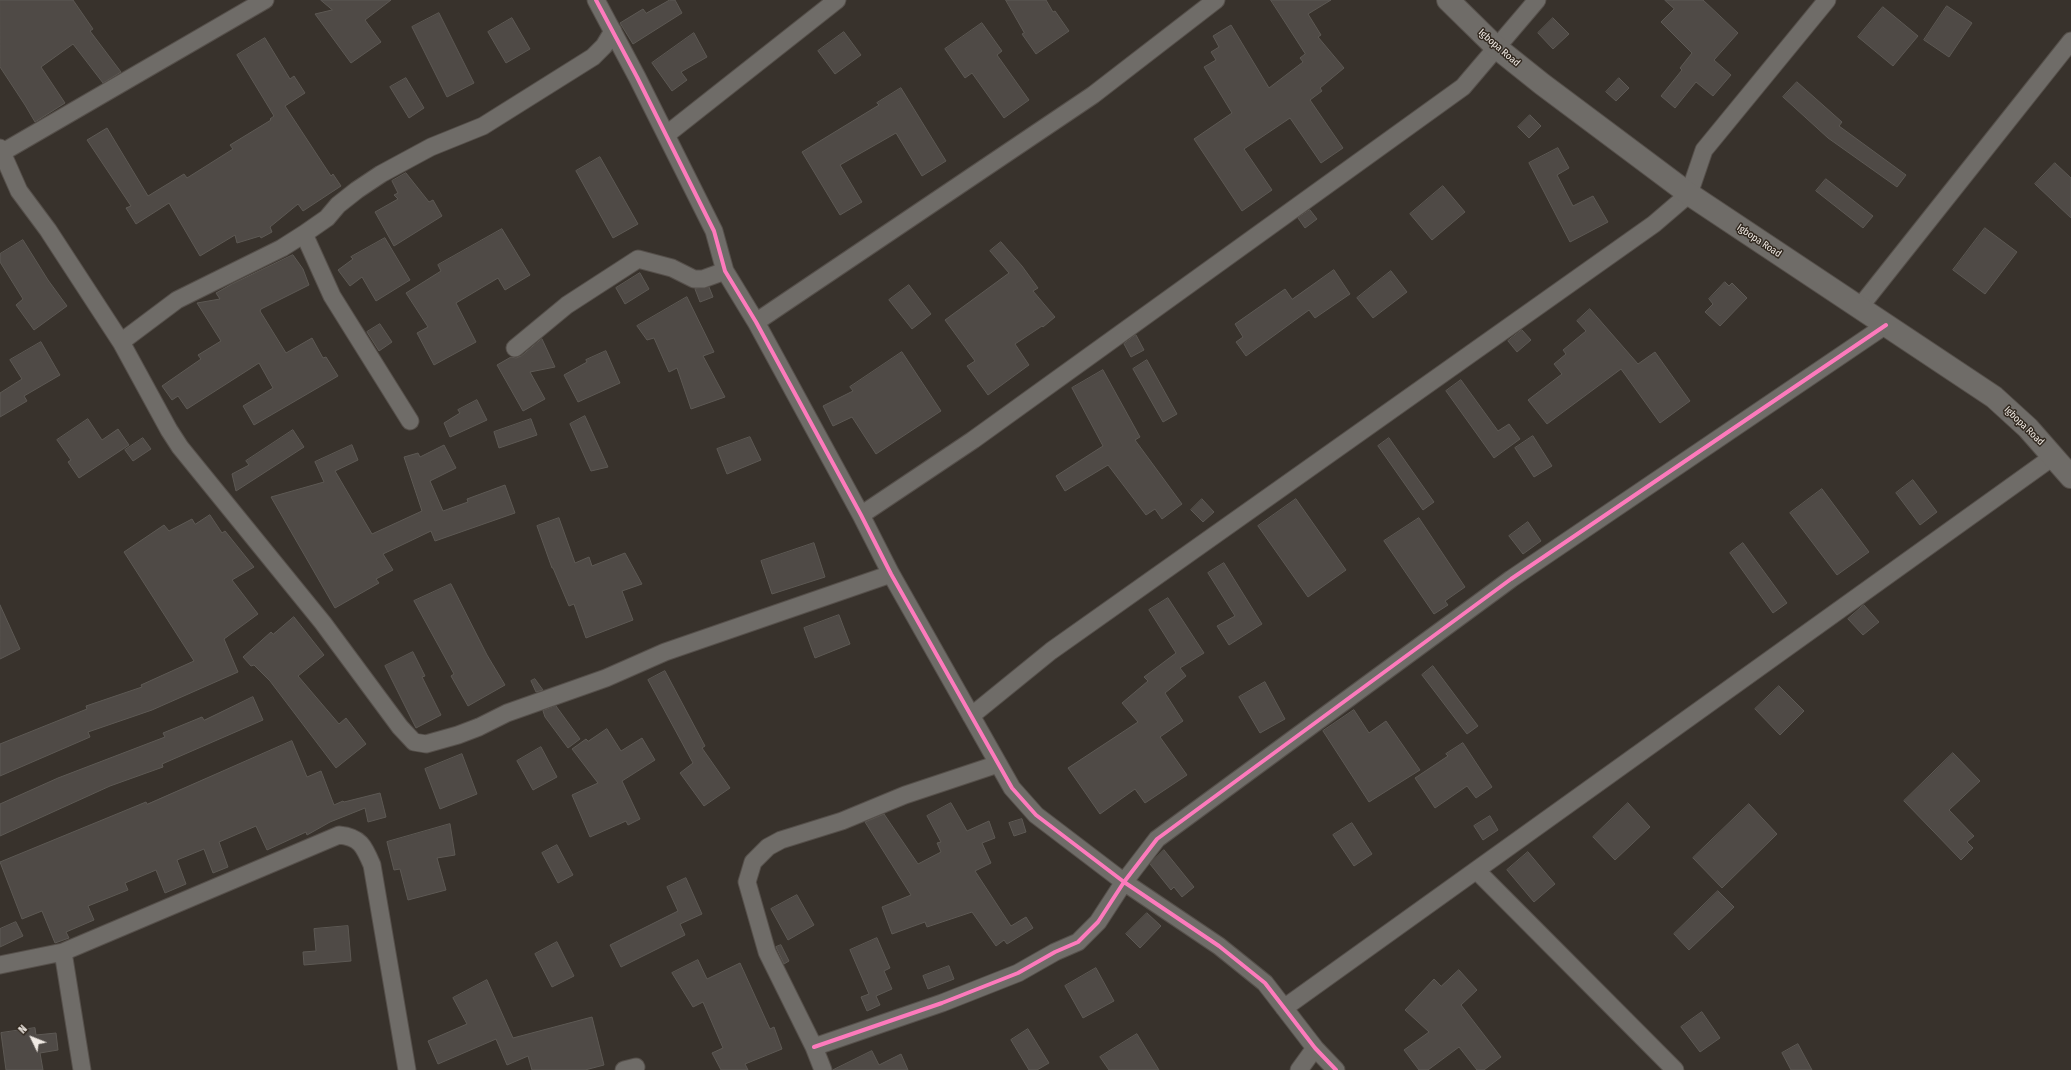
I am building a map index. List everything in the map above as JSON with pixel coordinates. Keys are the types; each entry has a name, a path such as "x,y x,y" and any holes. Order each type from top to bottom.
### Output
{"street":[{"path":"265,0 1,150 20,191 48,230 121,342 168,430 180,447 323,623 400,727 414,742 426,744 458,735 479,727 507,713 606,678 665,652 891,574"},
{"path":"596,0 714,231 726,272 756,322 861,515 891,574 1012,788 1036,815 1124,882 1219,946 1265,984 1314,1048 1336,1070"},
{"path":"666,135 837,0"},
{"path":"756,322 1093,95 1216,0"},
{"name":"Igbopa Road","path":"1448,0 1497,48 1542,84 1689,194 1994,397 2028,428 2071,477"},
{"path":"861,515 973,440 1463,87 1536,0"},
{"path":"971,716 1052,651 1654,224 1689,194 1704,150 1827,0"},
{"path":"121,342 177,300 282,248 304,234 327,218 338,205 357,190 381,174 431,147 483,126 592,57 604,46 613,31"},
{"path":"1860,308 2071,41"},
{"path":"304,234 332,296 410,421"},
{"path":"515,348 567,305 638,259 672,268 694,279 703,279 726,272"},
{"path":"814,1047 942,1003 1018,973 1055,952 1078,942 1098,922 1124,882 1157,839 1498,588 1886,325"},
{"path":"1284,1008 2054,456"},
{"path":"823,1070 814,1047 767,952 747,882 753,862 768,847 781,840 842,821 905,795 998,764"},
{"path":"0,965 63,952 339,835 353,836 365,848 372,865 407,1070"},
{"path":"1477,871 1675,1070"},
{"path":"63,952 82,1070"},
{"path":"1299,1070 1314,1048"}],"building":[{"path":"0,0 73,0 93,29 90,31 121,72 103,83 73,44 41,67 65,103 35,122 0,67"},
{"path":"321,0 391,0 365,20 381,42 351,63 315,14 332,10"},
{"path":"670,0 675,0 682,13 633,44 620,23 643,9 646,13"},
{"path":"1006,0 1046,0 1053,12 1055,11 1069,31 1036,54 1022,34 1024,33"},
{"path":"1271,0 1331,0 1308,14 1321,35 1318,37 1344,68 1320,88 1322,91 1310,100 1343,148 1321,163 1290,118 1244,149 1272,190 1242,211 1194,139 1232,113 1204,67 1216,60 1211,52 1219,47 1213,36 1231,25 1269,88 1303,62 1300,58 1305,54"},
{"path":"1665,0 1703,0 1738,33 1714,60 1731,75 1713,96 1696,82 1675,108 1661,96 1682,70 1680,68 1692,53 1661,22 1674,9"},
{"path":"1947,6 1972,23 1949,57 1924,40"},
{"path":"1883,7 1918,36 1893,66 1858,37"},
{"path":"439,13 474,83 447,97 412,27"},
{"path":"512,18 530,49 506,63 488,32"},
{"path":"1553,18 1569,34 1553,49 1538,33"},
{"path":"982,23 1002,51 997,55 1029,100 1004,118 972,73 965,78 945,49"},
{"path":"844,32 861,55 835,74 818,51"},
{"path":"694,33 707,57 681,72 687,80 672,91 652,63"},
{"path":"265,38 290,79 294,76 305,93 285,106 331,176 333,174 341,186 303,211 298,204 270,227 272,232 261,238 260,236 237,243 235,235 200,256 169,203 136,224 126,208 131,206 87,140 107,128 148,196 184,174 187,178 233,149 230,145 271,120 270,119 274,116 237,55"},
{"path":"406,78 424,108 409,118 390,87"},
{"path":"1619,78 1629,88 1616,101 1606,92"},
{"path":"1797,82 1842,122 1839,126 1906,175 1897,187 1828,138 1783,97"},
{"path":"901,88 946,161 922,176 896,133 840,165 862,202 840,215 802,152 879,105 877,103"},
{"path":"1530,115 1541,126 1529,138 1518,127"},
{"path":"1558,148 1569,168 1557,175 1573,206 1593,196 1608,222 1570,242 1529,163"},
{"path":"600,157 638,224 613,238 576,171"},
{"path":"2055,163 2071,178 2071,218 2035,184"},
{"path":"406,173 429,202 433,200 442,216 394,246 375,212 398,199 394,195 398,193 392,181"},
{"path":"1826,179 1873,216 1863,228 1816,191"},
{"path":"1443,186 1465,212 1432,240 1410,214"},
{"path":"1310,210 1317,219 1305,228 1298,218"},
{"path":"1985,228 2017,252 1985,294 1953,270"},
{"path":"502,229 530,275 505,290 498,278 456,303 476,342 434,365 417,333 428,327 406,293 441,271 438,265"},
{"path":"385,238 410,280 376,301 362,277 350,286 338,270 353,259 351,257"},
{"path":"23,240 48,280 67,306 34,330 16,305 23,299 0,262 0,254"},
{"path":"1001,242 1022,266 1038,288 1033,291 1055,317 1043,327 1042,326 1015,344 1029,365 988,395 967,366 975,361 945,320 1009,273 990,251"},
{"path":"293,255 303,269 309,285 261,309 260,311 286,353 312,338 323,358 326,357 338,376 254,425 243,406 273,388 259,363 187,409 178,396 172,400 162,386 201,359 198,355 221,341 197,303 220,299 216,293"},
{"path":"1334,270 1350,294 1315,318 1309,310 1246,356 1236,342 1243,337 1235,324 1285,289 1292,299"},
{"path":"1391,271 1407,292 1373,318 1357,298"},
{"path":"640,273 649,289 625,304 616,288"},
{"path":"1725,282 1729,286 1732,283 1747,298 1720,326 1705,312 1713,304 1709,299"},
{"path":"909,285 931,314 912,329 889,300"},
{"path":"709,287 713,297 700,302 695,289"},
{"path":"687,297 714,352 703,356 725,397 691,409 677,368 669,372 654,338 647,340 637,326"},
{"path":"1590,309 1638,364 1655,352 1690,401 1660,423 1621,369 1547,424 1528,400 1562,374 1554,364 1566,354 1563,350 1586,331 1577,321"},
{"path":"380,324 392,342 379,351 367,332"},
{"path":"1522,330 1531,340 1517,352 1508,341"},
{"path":"1136,335 1144,350 1131,357 1124,344"},
{"path":"542,339 555,367 530,372 545,399 523,411 497,365 511,357 516,358 521,356"},
{"path":"41,342 60,375 24,396 27,401 0,417 0,393 22,379 10,360"},
{"path":"606,351 620,383 578,402 564,375 587,362 586,360"},
{"path":"902,352 941,411 876,454 852,417 833,426 823,406 853,391 850,387"},
{"path":"1147,360 1177,414 1163,422 1133,369"},
{"path":"1103,370 1140,437 1135,440 1182,504 1162,519 1155,509 1146,515 1108,465 1065,491 1056,476 1103,446 1072,388"},
{"path":"1461,380 1498,431 1509,424 1520,439 1494,458 1446,391"},
{"path":"477,400 487,420 450,437 444,423 460,413 458,410"},
{"path":"585,416 608,467 591,471 570,424"},
{"path":"88,419 102,440 118,429 129,445 79,478 68,462 71,460 57,440"},
{"path":"531,419 537,435 499,448 494,432"},
{"path":"293,430 304,447 236,491 232,474 249,465 246,461"},
{"path":"1533,436 1552,466 1534,477 1515,448"},
{"path":"750,437 761,460 727,474 717,449"},
{"path":"143,438 151,449 133,461 125,450"},
{"path":"1389,438 1434,502 1423,510 1378,446"},
{"path":"352,445 358,460 335,471 372,534 422,511 404,457 418,453 420,457 444,445 456,468 430,481 443,511 468,502 467,499 505,485 515,513 435,541 431,531 383,554 393,570 376,579 379,583 335,608 271,497 324,482 315,462"},
{"path":"1913,480 1937,512 1920,525 1896,493"},
{"path":"1822,489 1869,552 1837,575 1790,513"},
{"path":"1202,499 1214,512 1203,522 1191,510"},
{"path":"1296,499 1346,570 1308,597 1258,526"},
{"path":"210,515 222,533 225,531 254,567 232,580 258,614 224,639 238,672 152,710 88,732 90,737 0,776 0,744 87,709 86,706 142,687 141,685 194,661 124,552 164,525 169,531 192,519 195,524"},
{"path":"559,518 575,563 589,557 592,566 625,553 642,584 622,591 633,620 586,638 574,604 569,606 552,568 537,526"},
{"path":"1419,518 1465,587 1445,601 1448,605 1434,614 1384,541"},
{"path":"1528,522 1541,541 1523,554 1509,536"},
{"path":"814,543 825,577 772,594 761,561"},
{"path":"1743,543 1787,603 1773,613 1730,553"},
{"path":"1224,563 1262,624 1229,645 1217,626 1235,616 1208,573"},
{"path":"451,584 487,655 505,685 468,706 451,676 454,674 414,601"},
{"path":"1168,598 1204,653 1180,668 1186,676 1165,693 1183,721 1160,737 1187,775 1145,803 1135,789 1100,814 1068,768 1138,722 1122,703 1148,681 1144,677 1176,653 1149,610"},
{"path":"0,605 20,649 0,659"},
{"path":"1864,605 1879,622 1863,635 1848,619"},
{"path":"839,615 850,644 815,658 804,628"},
{"path":"294,617 324,655 298,676 339,724 346,718 366,744 336,768 270,681 254,665 251,666 243,657 271,632 273,634"},
{"path":"413,652 425,676 422,677 441,715 416,728 385,666"},
{"path":"1433,666 1478,726 1467,734 1422,675"},
{"path":"665,671 705,746 702,748 730,788 704,806 680,773 693,763 648,680"},
{"path":"535,679 543,690 536,692 531,681"},
{"path":"1265,682 1285,719 1260,733 1239,697"},
{"path":"1779,686 1804,711 1780,735 1755,709"},
{"path":"253,697 263,720 162,764 163,767 110,786 0,836 0,804 58,778 165,737 163,733 202,717 204,720"},
{"path":"556,706 580,739 568,748 545,717 543,711"},
{"path":"1354,710 1369,733 1386,721 1420,770 1369,802 1323,731"},
{"path":"607,729 621,751 642,738 655,760 622,781 640,819 628,825 626,821 590,837 572,795 598,783 572,749 586,739 588,741"},
{"path":"292,741 307,777 321,771 334,805 343,801 380,793 386,817 368,822 365,808 330,822 307,835 306,832 267,850 256,826 219,842 228,867 213,873 204,849 177,860 186,884 165,893 156,870 125,883 128,890 88,906 94,920 66,932 69,938 55,943 42,911 22,919 0,862 146,802 147,804"},
{"path":"1463,743 1492,787 1476,798 1467,786 1435,808 1415,778 1448,756 1446,754"},
{"path":"541,747 557,777 533,790 517,761"},
{"path":"1953,753 1980,781 1949,810 1974,836 1967,842 1973,848 1961,860 1904,801"},
{"path":"462,754 477,794 440,809 425,769"},
{"path":"951,803 967,831 989,821 995,838 982,843 991,863 975,871 1011,926 1026,917 1033,928 1007,944 1004,940 996,946 972,912 927,927 925,922 892,934 882,907 911,895 865,822 884,814 918,864 941,852 937,843 941,842 927,816"},
{"path":"1628,803 1650,827 1615,860 1593,837"},
{"path":"1749,804 1777,834 1722,888 1693,858"},
{"path":"1490,816 1498,830 1483,840 1474,826"},
{"path":"1022,819 1026,832 1014,836 1009,823"},
{"path":"1352,823 1372,854 1354,866 1333,835"},
{"path":"450,824 455,855 437,858 446,890 408,900 400,869 394,870 387,842"},
{"path":"557,845 573,875 558,883 542,853"},
{"path":"1164,850 1194,887 1182,897 1174,887 1171,890 1150,864"},
{"path":"1528,852 1555,884 1534,902 1507,870"},
{"path":"686,878 702,914 680,924 685,935 621,967 610,945 678,911 667,887"},
{"path":"1718,891 1734,907 1689,950 1674,934"},
{"path":"797,895 814,925 788,940 771,909"},
{"path":"1147,913 1161,926 1140,948 1126,934"},
{"path":"16,922 23,936 0,947 0,929"},
{"path":"348,926 351,961 304,965 303,952 316,951 314,929"},
{"path":"877,938 890,968 884,971 892,989 876,996 880,1005 867,1011 861,997 869,994 850,950"},
{"path":"557,942 574,976 552,987 535,954"},
{"path":"781,945 789,961 784,964 776,947"},
{"path":"698,960 707,979 740,963 770,1029 774,1027 782,1049 745,1064 748,1070 721,1070 712,1053 723,1048 703,1002 693,1007 672,973"},
{"path":"949,966 954,979 928,989 923,976"},
{"path":"1096,968 1114,1001 1083,1018 1065,986"},
{"path":"1459,970 1477,990 1461,1005 1501,1057 1484,1070 1477,1070 1459,1047 1428,1070 1419,1070 1404,1050 1429,1032 1405,1010 1434,979 1441,986"},
{"path":"487,980 513,1038 592,1017 604,1065 585,1070 532,1070 528,1056 507,1065 496,1039 438,1064 428,1041 467,1024 453,998"},
{"path":"1702,1012 1720,1038 1700,1052 1681,1027"},
{"path":"35,1028 36,1035 56,1033 58,1050 40,1053 43,1070 6,1070 1,1033"},
{"path":"1028,1029 1049,1063 1037,1070 1029,1070 1011,1040"},
{"path":"1137,1034 1159,1070 1109,1070 1100,1057"},
{"path":"1798,1044 1812,1070 1791,1070 1782,1053"},
{"path":"872,1051 879,1065 901,1054 908,1070 833,1070"}],"cycle path":[{"path":"596,0 637,77 714,231 725,271 756,322 861,515 891,574 1012,788 1036,815 1124,882 1219,946 1265,983 1315,1048 1336,1070"},
{"path":"814,1047 942,1003 1018,973 1055,952 1078,942 1098,922 1124,882 1157,839 1511,579 1886,325"}]}
